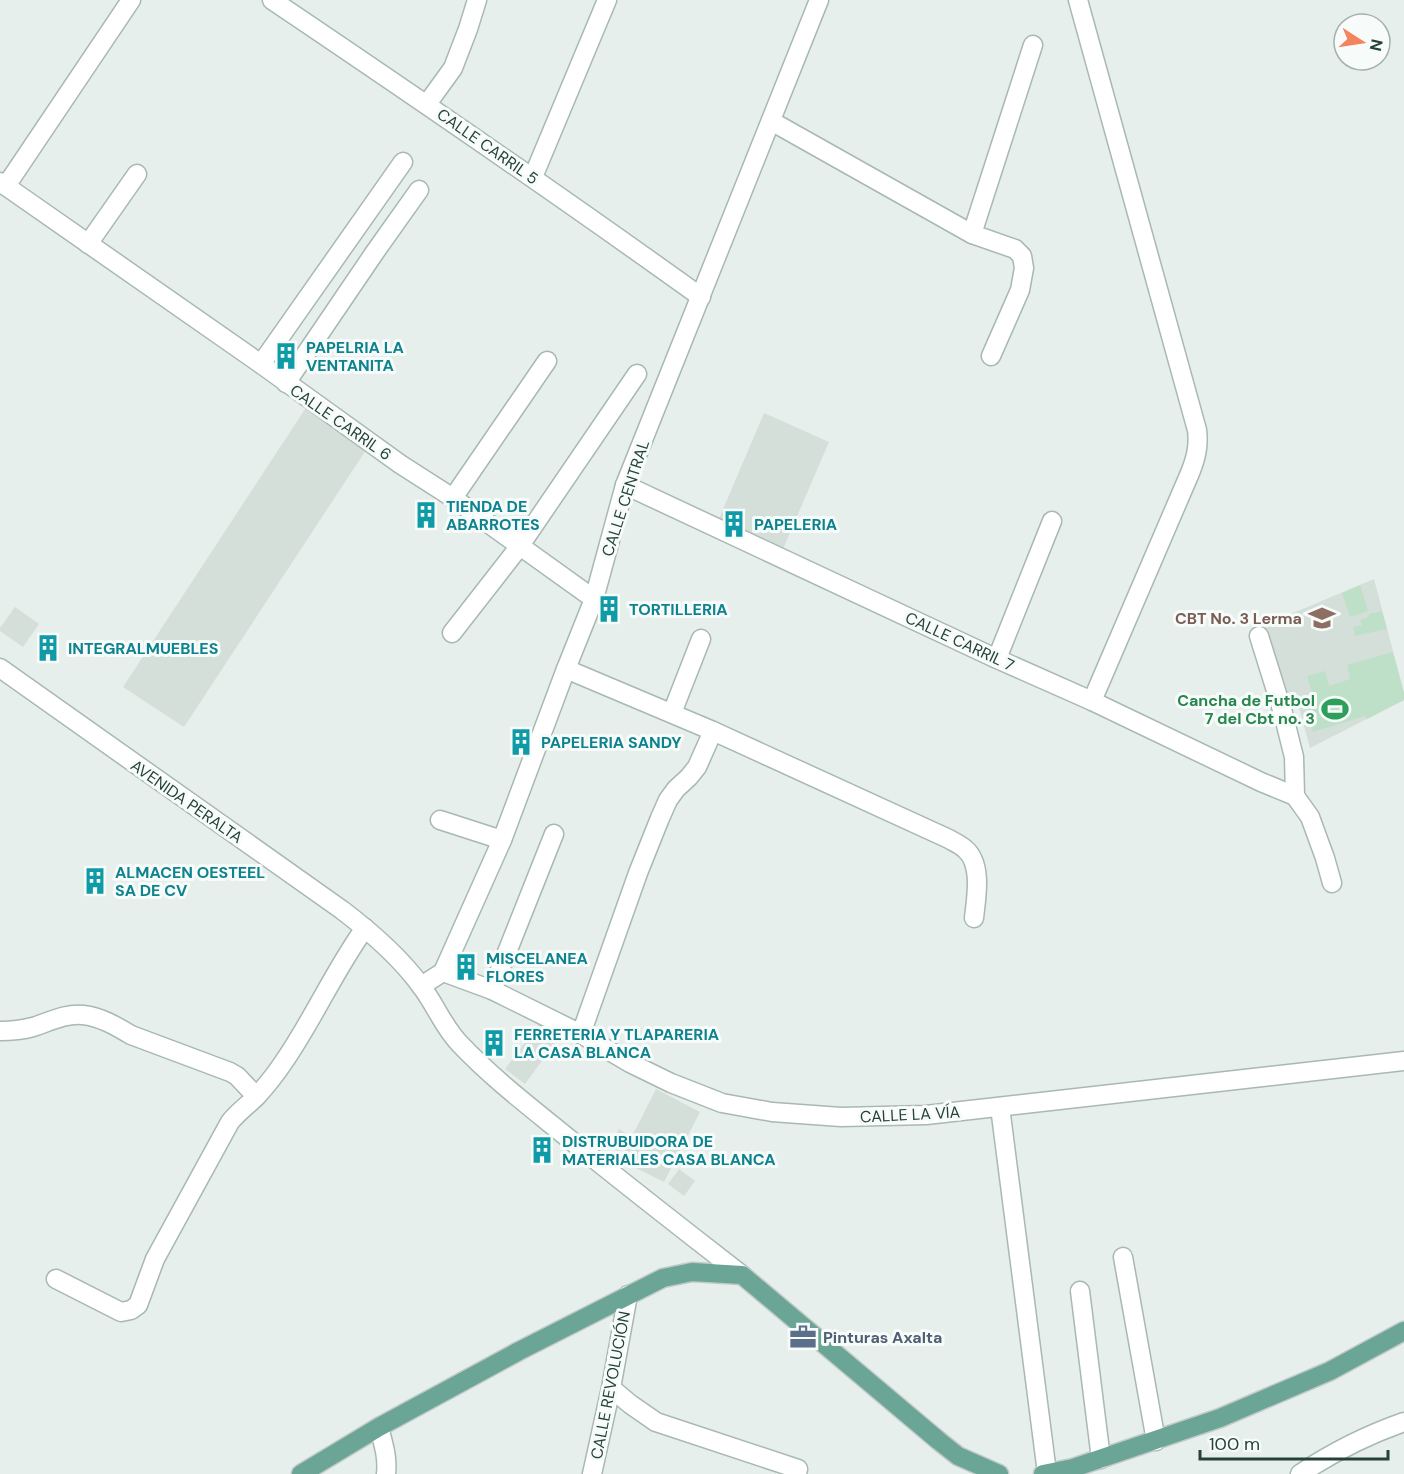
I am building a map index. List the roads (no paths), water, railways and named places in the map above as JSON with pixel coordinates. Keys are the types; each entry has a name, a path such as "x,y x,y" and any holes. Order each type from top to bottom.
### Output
{"main road":[{"path":"301,1474 379,1427 519,1351 663,1278 692,1272 742,1275 958,1456 999,1474"},
{"path":"1045,1474 1073,1468 1220,1418 1330,1371 1404,1331"}],"street":[{"path":"3,184 131,0"},
{"name":"CALLE CARRIL 5","path":"272,0 533,177 701,297"},
{"path":"427,104 453,68 477,0"},
{"path":"533,177 607,0"},
{"name":"CALLE CENTRAL","path":"443,972 502,840 594,599 625,485 819,0"},
{"path":"1078,0 1194,419 1198,442 1197,454 1190,473 1092,701"},
{"path":"972,234 1033,45"},
{"path":"771,121 972,234 1015,249 1022,256 1023,279 1020,290 991,356"},
{"path":"261,364 403,162"},
{"path":"88,244 137,174"},
{"name":"CALLE CARRIL 6","path":"3,184 594,599"},
{"path":"286,383 419,190"},
{"path":"453,498 547,361"},
{"path":"452,633 519,547 637,374"},
{"name":"CALLE CARRIL 7","path":"625,485 1295,796"},
{"path":"995,658 1000,651 1052,521"},
{"path":"1259,636 1294,757 1295,796 1310,817 1332,883"},
{"path":"672,713 701,639"},
{"name":"AVENIDA PERALTA","path":"0,668 365,928 421,986 459,1043 512,1092 742,1275"},
{"path":"566,669 713,730 949,839 966,849 972,857 978,879 974,918"},
{"path":"580,1034 660,818 668,800 697,767 713,730"},
{"path":"440,820 502,840"},
{"path":"492,990 554,834"},
{"path":"56,1279 121,1312 131,1310 138,1305 155,1259 230,1122 276,1074 312,1019 330,982 365,928"},
{"path":"421,986 443,972"},
{"name":"CALLE LA VÍA","path":"443,972 492,990 671,1083 722,1103 772,1112 841,1117 926,1115 1404,1061"},
{"path":"0,1031 31,1027 72,1015 97,1017 131,1035 230,1072 237,1076 256,1096"},
{"path":"1000,1107 1045,1474"},
{"path":"1124,1257 1156,1441"},
{"path":"1080,1291 1101,1459"},
{"name":"CALLE REVOLUCIÓN","path":"592,1474 628,1295"},
{"path":"611,1388 656,1422 798,1469 797,1474"},
{"path":"1300,1474 1325,1457 1376,1432 1404,1422"},
{"path":"379,1427 385,1448 386,1474"}],"place":[{"name":"PAPELRIA LA VENTANITA","path":"286,356"},
{"name":"TIENDA DE ABARROTES","path":"426,515"},
{"name":"PAPELERIA","path":"734,524"},
{"name":"TORTILLERIA","path":"609,609"},
{"name":"CBT No. 3 Lerma","path":"1322,618"},
{"name":"INTEGRALMUEBLES","path":"48,648"},
{"name":"Cancha de Futbol 7 del Cbt no. 3","path":"1335,709"},
{"name":"PAPELERIA SANDY","path":"521,742"},
{"name":"ALMACEN OESTEEL SA DE CV","path":"95,881"},
{"name":"MISCELANEA FLORES","path":"466,967"},
{"name":"FERRETERIA Y TLAPARERIA LA CASA BLANCA","path":"494,1043"},
{"name":"DISTRUBUIDORA DE MATERIALES CASA BLANCA","path":"542,1150"},
{"name":"Pinturas Axalta","path":"803,1337"}]}
